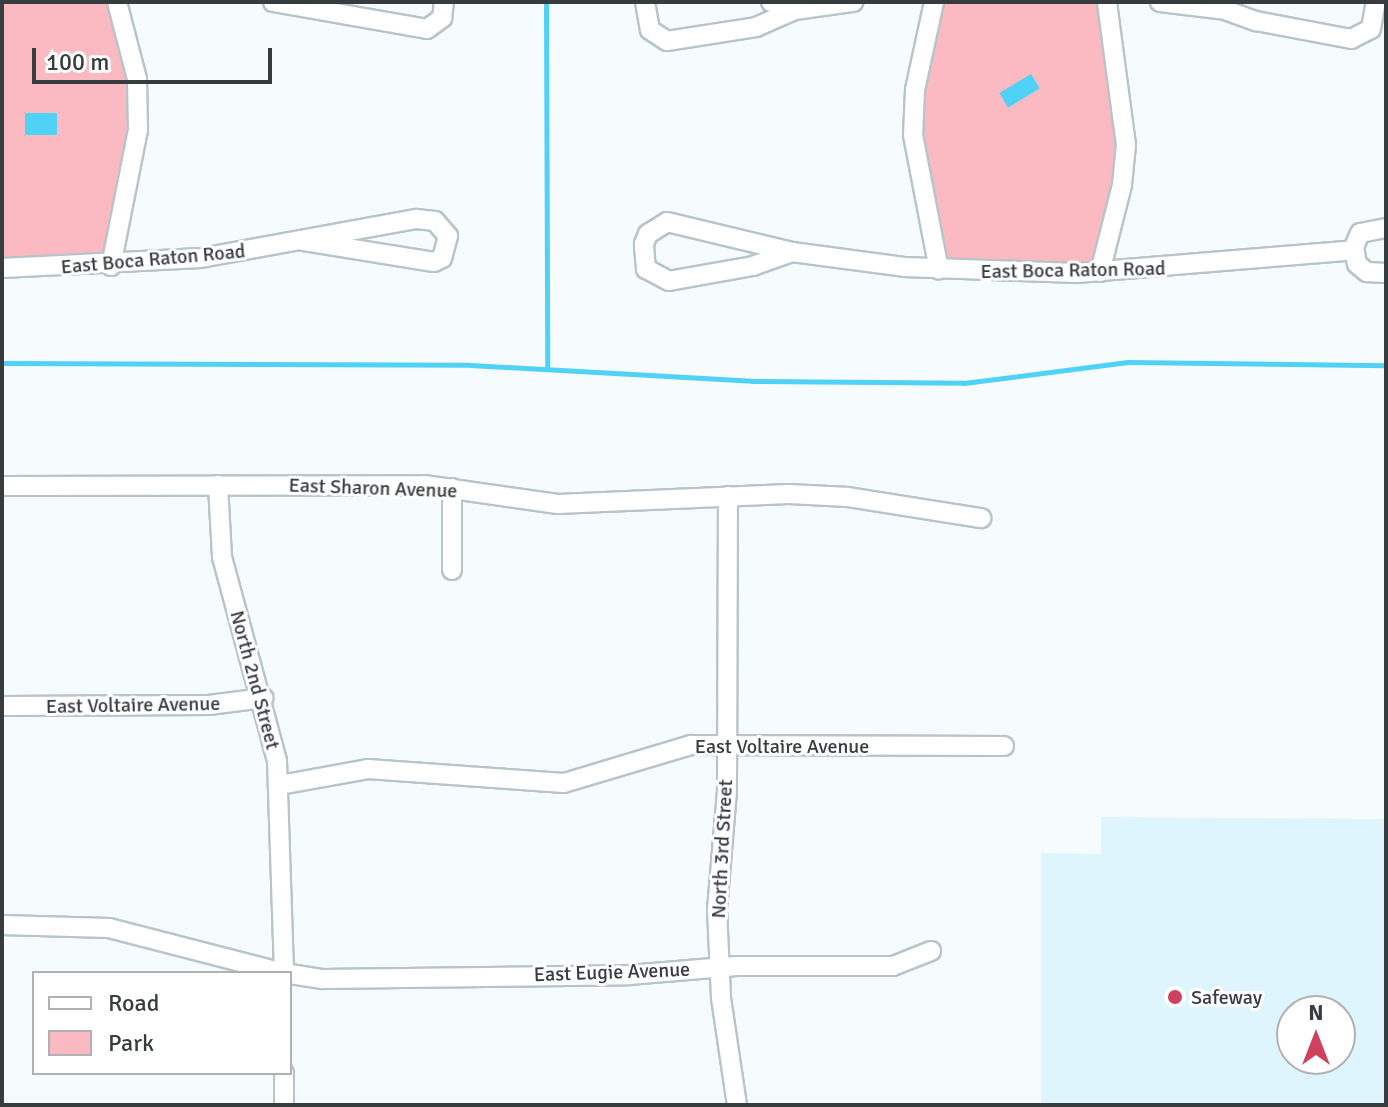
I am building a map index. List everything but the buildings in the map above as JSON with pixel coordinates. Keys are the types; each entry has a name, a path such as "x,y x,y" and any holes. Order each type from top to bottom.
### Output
{"street":[{"path":"111,266 138,130 137,79 117,2"},
{"path":"273,2 310,4 427,29 442,18 444,2"},
{"path":"645,2 650,30 667,41 756,27 795,10 853,2"},
{"path":"771,2 795,10"},
{"path":"934,2 915,90 913,135 939,270"},
{"path":"1100,272 1122,185 1126,145 1123,90 1107,2"},
{"path":"1160,2 1234,6 1256,21 1351,39 1371,29 1376,2"},
{"name":"East Boca Raton Road","path":"2,268 111,266 303,241 426,219 444,226 448,236 442,258 434,262 303,241"},
{"name":"East Boca Raton Road","path":"792,252 753,266 669,281 646,269 644,244 648,234 667,222 792,252 939,270 1100,272 1354,250"},
{"path":"1386,228 1360,233 1354,250 1357,264 1367,272 1386,273"},
{"name":"North 2nd Street","path":"218,485 222,557 264,698 280,785 284,971"},
{"name":"East Sharon Avenue","path":"2,486 452,488 558,504 728,496 848,497 981,518"},
{"path":"452,488 452,570"},
{"name":"North 3rd Street","path":"728,496 727,747 717,909 720,967 737,1105"},
{"name":"East Voltaire Avenue","path":"2,706 209,705 264,698"},
{"name":"East Voltaire Avenue","path":"280,785 368,769 564,783 606,775 663,750 691,745 1004,746"},
{"path":"2,925 109,928 276,971"},
{"name":"East Eugie Avenue","path":"292,974 323,979 629,975 720,967 893,966 931,951"},
{"path":"284,1075 284,1105"}],"shaded area":[{"path":"1101,817 1386,819 1386,1105 1041,1105 1041,853 1101,854"}],"green space":[{"path":"2,2 117,2 137,79 111,266 2,268"},
{"path":"934,2 1107,2 1126,125 1100,272 939,270 914,165"}],"water":[{"path":"1031,74 1040,89 1008,108 999,93"},
{"path":"25,113 57,113 57,135 25,135"}],"waterway":[{"path":"546,2 547,369"},
{"path":"2,363 470,365 752,381 964,383 1128,362 1386,365"}],"place":[{"name":"Safeway","path":"1175,997"}]}
